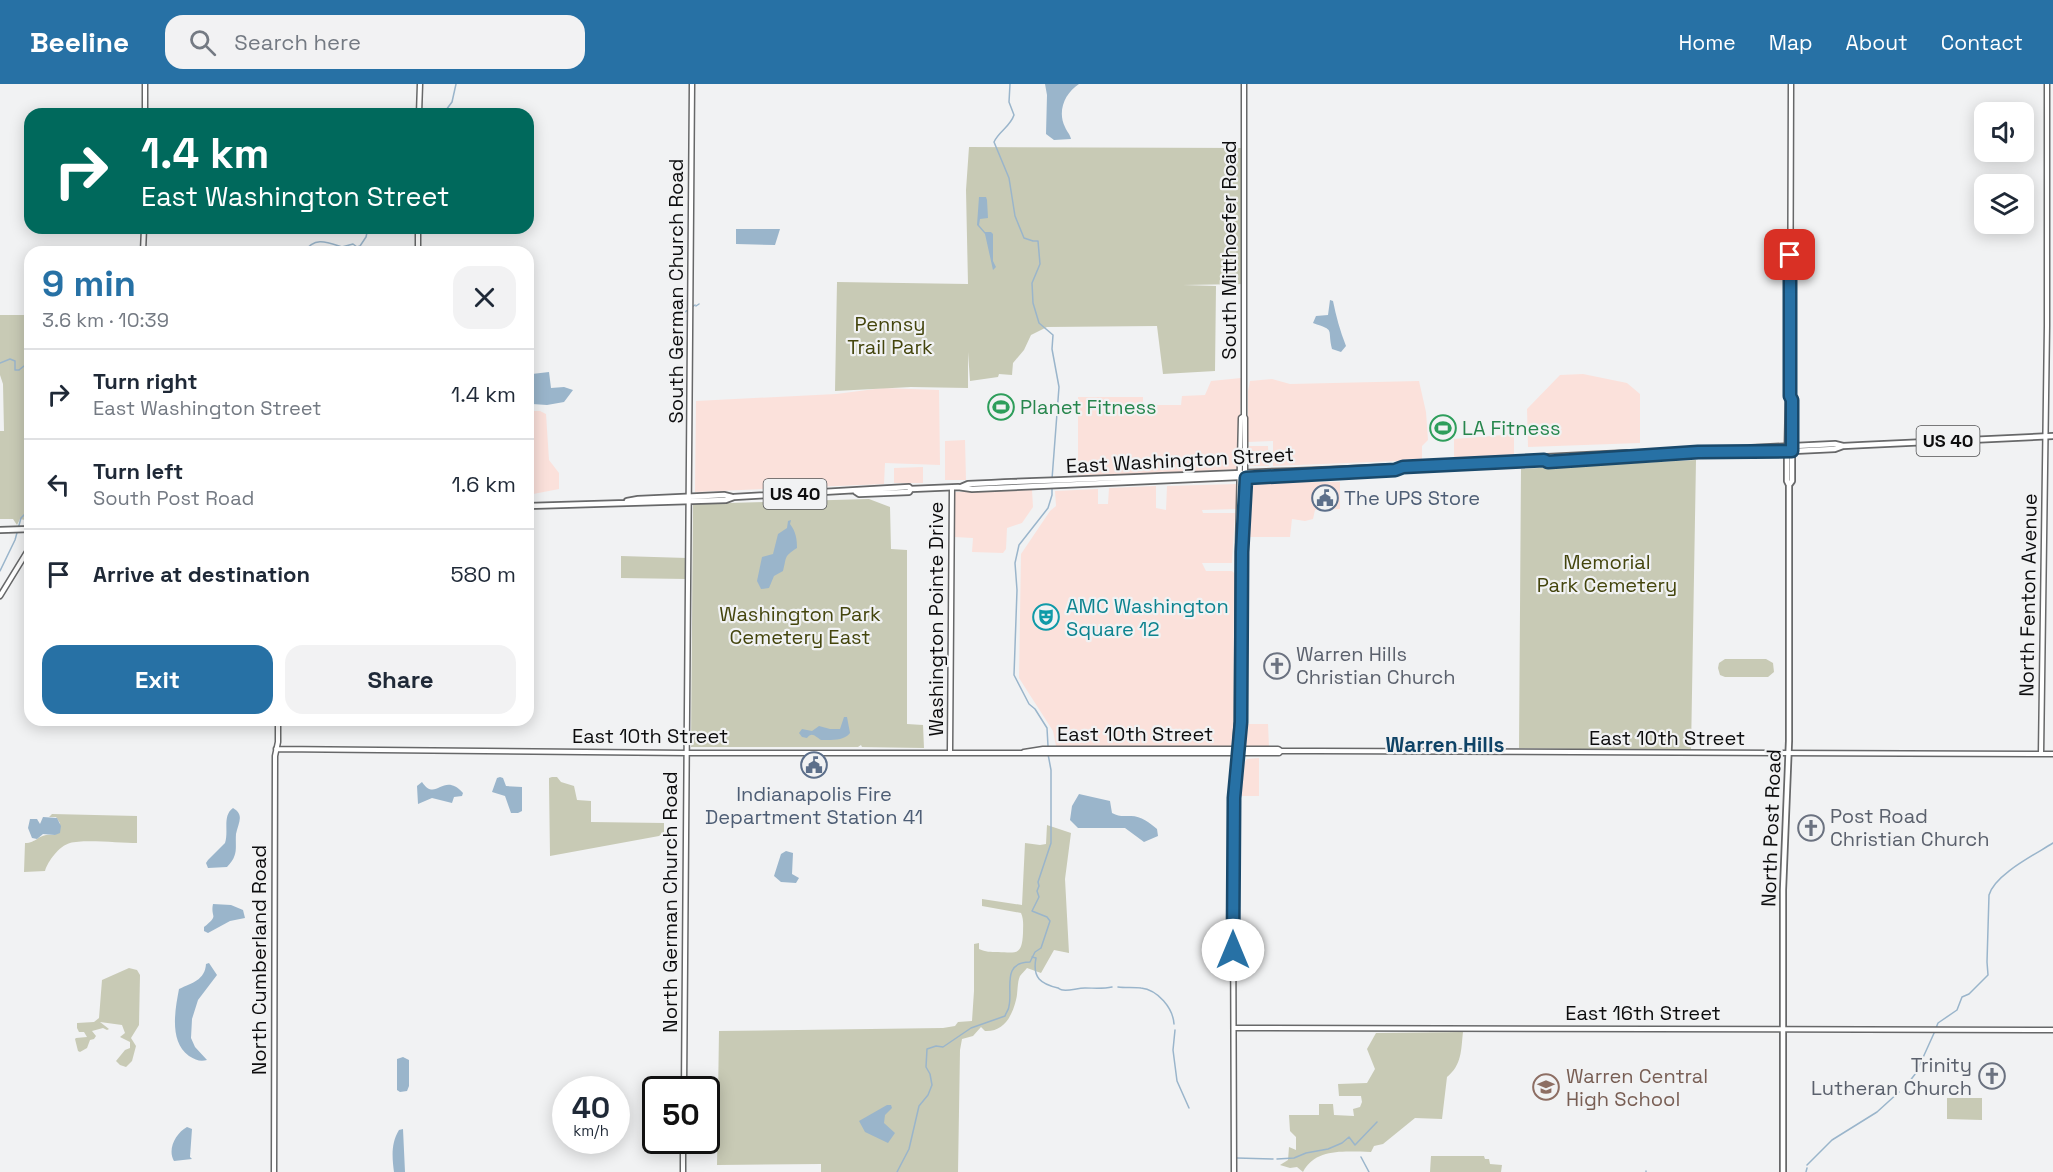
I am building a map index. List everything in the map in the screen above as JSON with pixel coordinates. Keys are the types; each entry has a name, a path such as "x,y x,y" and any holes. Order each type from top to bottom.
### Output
{"main road":[{"path":"145,84 145,108"},
{"path":"419,108 420,84"},
{"name":"South German Church Road","path":"689,499 692,84"},
{"name":"South Mitthoefer Road","path":"1244,84 1245,475"},
{"path":"1791,84 1790,396 1788,400 1791,449"},
{"name":"North Fenton Avenue","path":"2041,754 2047,84"},
{"path":"1790,396 1792,400 1791,449"},
{"name":"South Mitthoefer Road","path":"1244,416 1241,418 1241,442 1245,475"},
{"name":"East Washington Street","path":"534,506 689,499 726,500 734,497 856,492 858,490 909,487 911,489 958,487 968,489 1399,465 1403,467 1748,451 1751,453 1835,444 1843,447 2053,436"},
{"name":"North Post Road","path":"1783,1172 1783,890 1789,753 1791,449"},
{"path":"1237,751 1238,556 1245,475"},
{"path":"1234,1172 1234,767 1241,723 1245,475"},
{"name":"Washington Pointe Drive","path":"950,752 952,488"},
{"name":"North German Church Road","path":"684,1076 689,499"},
{"path":"0,530 24,529"},
{"path":"0,596 24,557"},
{"path":"1237,710 1241,723"},
{"name":"North Cumberland Road","path":"274,1172 275,754 278,726"},
{"name":"East 10th Street","path":"276,748 687,753 1026,753 1278,749 1281,752 2053,754"},
{"name":"East 16th Street","path":"1234,1028 2053,1030"},
{"path":"683,1154 683,1172"}],"shaded area":[{"path":"1583,374 1627,383 1640,394 1640,443 1528,447 1527,409 1560,375"},
{"path":"1241,378 1239,469 1078,477 1078,397 1143,397 1143,405 1181,405 1182,396 1205,395 1211,381"},
{"path":"1272,379 1290,384 1419,381 1426,412 1428,440 1422,446 1422,460 1273,466 1273,441 1248,442 1250,381"},
{"path":"883,388 939,390 940,465 885,463 884,484 695,492 696,401 836,394"},
{"path":"534,411 546,414 549,460 559,473 559,489 534,494"},
{"path":"1514,434 1514,456 1454,460 1454,439"},
{"path":"965,440 966,480 945,480 945,441"},
{"path":"1249,446 1268,446 1269,466 1249,466"},
{"path":"923,467 923,483 894,483 894,468"},
{"path":"1292,479 1292,482 1340,482 1340,509 1315,510 1313,519 1305,521 1292,519 1290,537 1246,537 1249,485 1255,481"},
{"path":"1236,484 1237,509 1202,510 1203,513 1235,513 1232,563 1202,563 1206,571 1232,571 1234,573 1233,743 1230,746 1056,746 1053,731 1019,678 1021,554 1050,511 1056,506 1055,491 1098,489 1098,504 1108,504 1109,488 1156,486 1156,508 1166,510 1167,486"},
{"path":"1032,490 1033,507 1022,523 1007,528 1006,549 1003,553 972,552 973,538 954,537 954,492"},
{"path":"1243,724 1268,724 1269,747 1243,746"},
{"path":"1259,758 1259,796 1237,796 1242,765 1247,759"}],"green space":[{"name":"Pennsy Trail Park","path":"969,147 1244,148 1244,284 1183,285 1216,286 1215,371 1163,374 1157,326 1047,327 1031,335 1024,350 1013,363 1012,375 999,374 998,377 970,381 968,352 968,388 911,387 835,391 837,282 968,284 966,190"},
{"path":"0,315 24,315 24,520 20,519 17,525 13,519 0,519 0,431 4,431 3,384 0,375"},
{"name":"Memorial Park Cemetery","path":"1696,460 1691,751 1519,748 1521,469"},
{"name":"Washington Park Cemetery East","path":"869,499 890,507 891,549 907,550 907,724 923,725 924,748 862,747 861,745 858,747 691,747 693,504"},
{"path":"621,556 687,558 686,579 621,578"},
{"path":"1725,659 1766,659 1773,663 1774,672 1768,677 1725,677 1720,675 1718,668 1719,663"},
{"path":"557,777 561,782 574,786 577,800 591,801 591,822 664,823 664,832 659,836 550,856 549,778"},
{"path":"52,814 137,816 137,843 93,841 70,843 54,854 45,871 24,872 25,843 45,835 55,835 60,823 56,817 49,817"},
{"path":"1047,825 1071,833 1065,879 1069,953 1054,950 1041,973 1027,968 1019,978 1017,997 1012,1012 1002,1026 992,1031 985,1031 981,1027 973,1036 962,1039 958,1172 821,1172 821,1164 717,1165 717,1154 720,1154 719,1031 943,1028 955,1026 958,1022 972,1021 974,944 979,943 979,949 986,951 1014,952 1020,949 1022,940 1023,918 1021,913 982,906 982,899 1022,905 1025,843 1046,844"},
{"path":"129,968 137,970 140,975 139,1025 131,1038 136,1046 132,1061 126,1067 116,1061 125,1050 130,1048 130,1042 120,1037 125,1033 122,1025 100,1022 109,1029 92,1031 96,1036 90,1040 87,1048 80,1052 75,1039 87,1037 84,1032 79,1032 77,1023 94,1022 99,1018 102,980"},
{"path":"1463,1032 1458,1062 1447,1077 1442,1119 1415,1118 1383,1144 1374,1146 1371,1152 1342,1152 1324,1155 1316,1158 1303,1172 1297,1167 1290,1168 1280,1165 1288,1160 1289,1147 1296,1150 1296,1137 1290,1131 1289,1115 1319,1115 1319,1104 1333,1104 1334,1115 1354,1116 1353,1109 1360,1107 1361,1096 1339,1096 1338,1084 1367,1083 1375,1069 1367,1049 1376,1033"},
{"path":"1947,1098 1982,1098 1982,1120 1947,1119"},
{"path":"1431,1156 1484,1156 1485,1159 1489,1159 1490,1164 1502,1165 1501,1172 1430,1172"}],"water":[{"path":"1045,84 1079,84 1066,97 1062,109 1063,121 1071,139 1054,140 1046,134"},
{"path":"979,197 986,197 987,200 988,218 980,219 979,225 985,232 993,234 993,261 996,267 993,270 985,234 977,225"},
{"path":"736,229 780,229 775,245 736,244"},
{"path":"1330,300 1333,301 1346,346 1341,352 1332,349 1328,329 1313,323 1316,316 1328,315"},
{"path":"549,372 551,388 564,387 573,390 564,402 534,404 534,374"},
{"path":"791,520 790,524 796,536 797,548 787,556 783,571 774,576 769,588 761,589 757,581 762,557 773,554 778,534 787,528 788,521"},
{"path":"844,717 847,717 850,733 841,739 821,740 812,735 807,738 802,737 799,733 802,729 812,731 819,726 840,729"},
{"path":"497,778 503,778 506,786 522,787 522,811 511,813 505,796 492,792"},
{"path":"422,782 427,788 436,789 450,785 463,793 462,796 454,797 452,803 432,798 418,804 417,786"},
{"path":"1079,794 1110,801 1112,813 1119,816 1135,816 1148,822 1157,829 1158,836 1144,842 1125,828 1078,828 1070,820 1072,806"},
{"path":"233,808 240,816 233,859 227,867 208,868 206,863 208,860 225,843 227,819"},
{"path":"43,817 57,818 61,826 60,833 43,834 37,839 32,838 28,828 30,819 37,819 40,824"},
{"path":"786,851 793,853 792,874 799,878 796,883 781,882 774,876 781,854"},
{"path":"213,904 231,905 243,910 245,918 230,921 208,933 204,931 204,927 213,918"},
{"path":"209,963 217,975 198,1000 192,1019 191,1038 195,1047 207,1060 200,1061 189,1056 178,1043 175,1016 179,989 200,977 206,964"},
{"path":"403,1057 409,1060 409,1086 407,1091 400,1092 397,1090 397,1059"},
{"path":"891,1105 892,1108 885,1115 884,1123 895,1133 888,1143 865,1132 859,1121"},
{"path":"187,1127 192,1129 190,1157 192,1159 174,1161 172,1147 179,1133"},
{"path":"403,1129 405,1172 394,1172 393,1145 399,1130"}],"waterway":[{"path":"448,108 452,102 456,84"},
{"path":"1010,84 1009,102 1014,115 994,142 1009,178 1015,216 1024,238 1038,241 1040,264 1032,283 1033,303 1039,323 1053,335 1052,349 1059,387 1052,479"},
{"path":"360,246 367,234"},
{"path":"309,246 317,242 339,246"},
{"path":"346,246 353,244 356,246"},
{"path":"685,312 695,305"},
{"path":"0,363 10,359 15,361 15,370 24,366"},
{"path":"1048,746 1047,728 1029,704 1014,675 1017,590 1015,563 1019,545 1048,508 1052,486"},
{"path":"0,571 24,515"},
{"path":"897,1172 909,1149 919,1106 928,1095 932,1085 926,1067 927,1049 936,1046 943,1047 971,1028 1005,1016 1009,1007 1012,972 1021,963 1030,962 1035,952 1041,948 1050,921 1047,917 1032,911 1039,897 1038,882 1051,843 1051,770 1048,754"},
{"path":"1936,1028 1938,1023 1957,1010 1962,997 1969,994 1988,975 1989,895 1993,887 2007,872 2053,843"},
{"path":"1032,957 1036,958 1035,971 1039,979 1062,990 1112,987"},
{"path":"1118,987 1141,988 1153,992 1168,1006 1174,1024"},
{"path":"1175,1030 1173,1050 1177,1081 1189,1108"},
{"path":"1905,1087 1916,1073 1935,1031"},
{"path":"1807,1165 1832,1140 1877,1112 1899,1092"},
{"path":"1277,1159 1294,1158 1328,1149 1349,1137 1355,1145 1377,1122"},
{"path":"1361,1157 1369,1172"},
{"path":"1237,1158 1273,1159"},
{"path":"1806,1172 1807,1168"}],"place":[{"name":"Planet Fitness","path":"1001,407"},
{"name":"LA Fitness","path":"1443,428"},
{"name":"The UPS Store","path":"1325,498"},
{"name":"AMC Washington Square 12","path":"1046,617"},
{"name":"Warren Hills Christian Church","path":"1277,666"},
{"name":"Indianapolis Fire Department Station 41","path":"814,765"},
{"name":"Post Road Christian Church","path":"1811,828"},
{"name":"Trinity Lutheran Church","path":"1992,1076"},
{"name":"Warren Central High School","path":"1546,1087"}],"district":[{"name":"Warren Hills","path":"1445,745"}],"route":[{"path":"1233,950 1234,798 1241,722 1242,538 1246,478 1398,470 1403,467 1627,458 1629,456 1698,452 1792,451 1790,255"}]}
